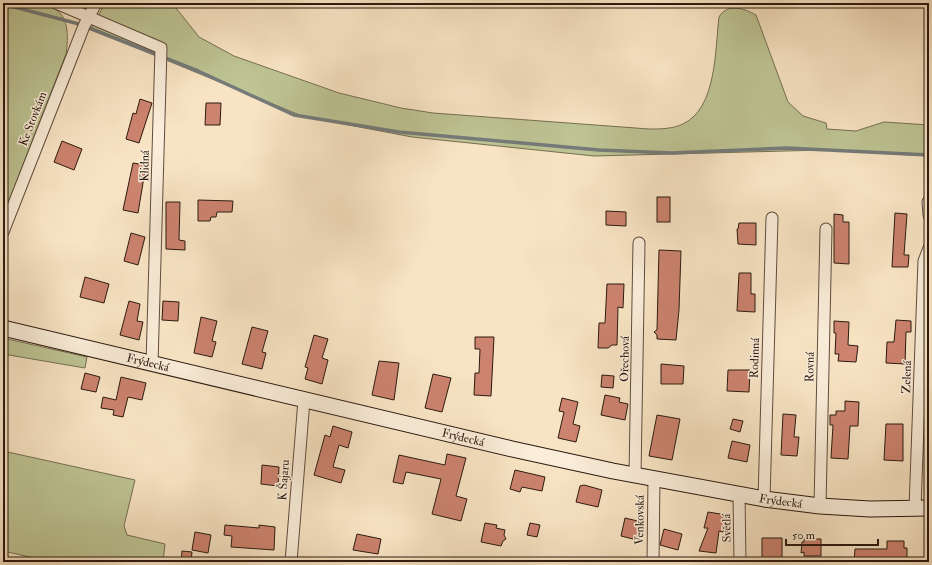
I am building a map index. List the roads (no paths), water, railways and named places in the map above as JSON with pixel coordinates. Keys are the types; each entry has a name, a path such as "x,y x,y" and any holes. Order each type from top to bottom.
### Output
{"main road":[{"name":"Frýdecká","path":"3,328 518,451 635,475 764,499 820,506 922,508"}],"street":[{"path":"56,3 88,16"},
{"name":"Ke Stovkám","path":"3,232 88,16 96,3"},
{"name":"Klidná","path":"88,16 161,48 152,364"},
{"path":"928,202 929,215"},
{"name":"Rodinná","path":"764,499 772,218"},
{"name":"Rovná","path":"820,506 826,229"},
{"name":"Ořechová","path":"635,475 639,243"},
{"name":"Zelená","path":"922,508 924,260 929,248"},
{"name":"K Šajaru","path":"291,562 304,400"},
{"name":"Venkovská","path":"653,562 654,478"},
{"name":"Světlá","path":"739,494 740,562"}],"waterway":[{"path":"3,4 79,24 198,71 294,115 399,132 599,150 672,153 787,148 929,155"}]}
